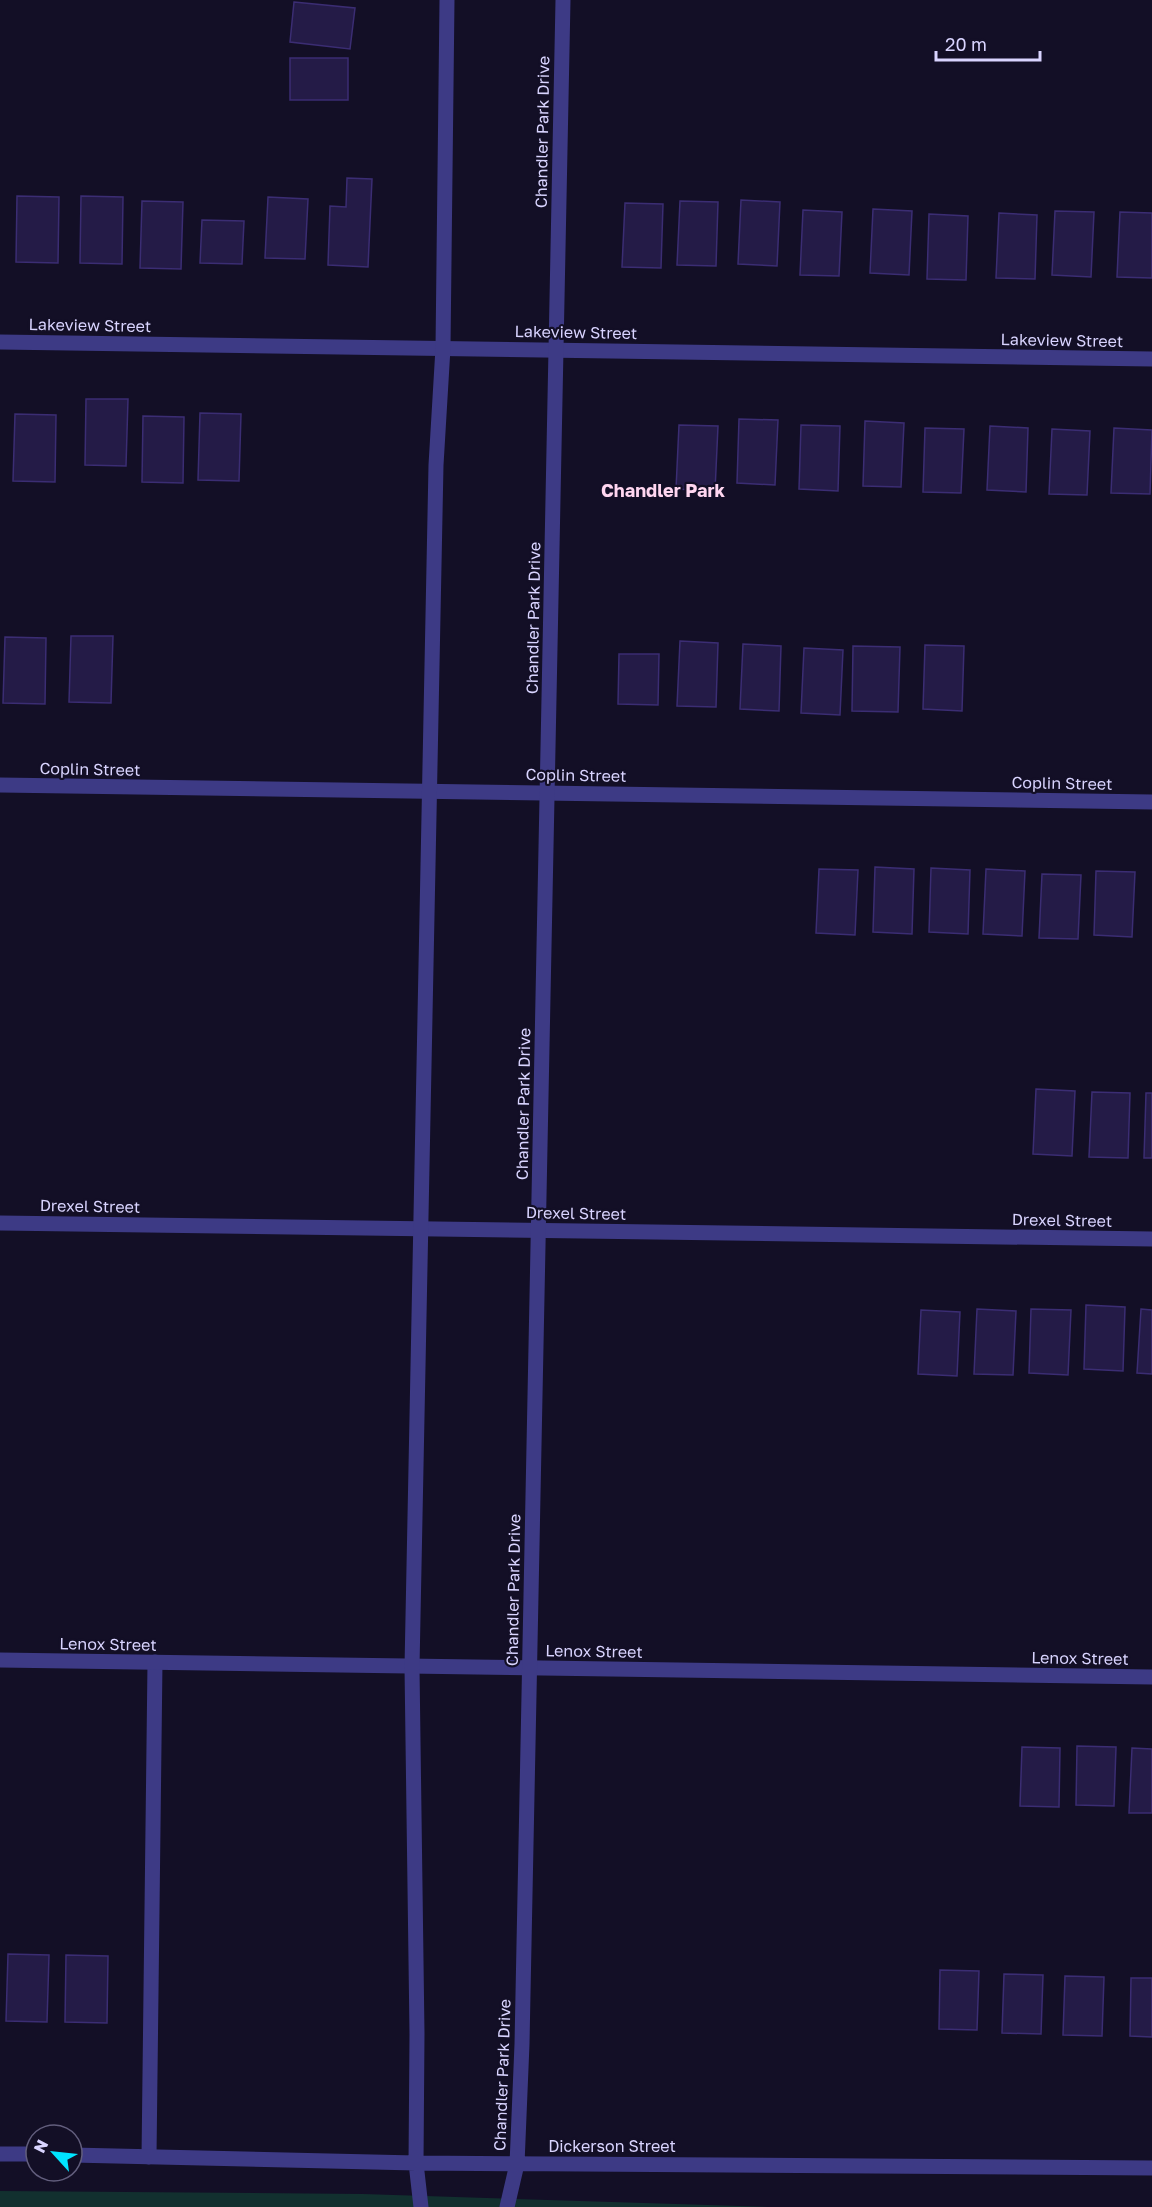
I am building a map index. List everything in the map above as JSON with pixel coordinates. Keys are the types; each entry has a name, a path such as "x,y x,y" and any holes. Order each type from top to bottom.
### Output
{"street":[{"path":"421,2207 416,2163 417,2034 412,1667 436,465 442,348 447,0"},
{"name":"Chandler Park Drive","path":"507,2207 517,2164 530,1668 563,0"},
{"name":"Lakeview Street","path":"0,342 1152,359"},
{"name":"Coplin Street","path":"0,785 1152,802"},
{"name":"Drexel Street","path":"0,1223 1152,1239"},
{"name":"Lenox Street","path":"0,1660 1152,1677"},
{"path":"149,2157 155,1662"},
{"path":"0,2154 24,2154"},
{"name":"Dickerson Street","path":"84,2155 416,2163 1152,2168"}],"green space":[{"path":"0,2191 363,2194 769,2207 0,2207"}],"building":[{"path":"294,2 355,8 350,49 290,42"},
{"path":"290,58 348,58 348,100 290,100"},
{"path":"347,178 372,179 368,267 328,265 330,206 346,207"},
{"path":"17,196 59,197 58,263 16,262"},
{"path":"81,196 123,197 122,264 80,263"},
{"path":"268,197 308,199 305,259 265,258"},
{"path":"741,200 780,202 777,266 738,264"},
{"path":"142,201 183,202 181,269 140,268"},
{"path":"680,201 718,202 716,266 677,265"},
{"path":"625,203 663,204 661,268 622,267"},
{"path":"873,209 912,211 909,275 870,273"},
{"path":"803,210 842,212 839,276 800,275"},
{"path":"1055,211 1094,212 1091,277 1052,275"},
{"path":"1120,212 1152,213 1152,278 1117,277"},
{"path":"999,213 1037,215 1035,279 996,278"},
{"path":"929,214 968,216 966,280 927,279"},
{"path":"202,220 244,221 242,264 200,263"},
{"path":"86,399 128,399 126,466 85,465"},
{"path":"200,413 241,414 239,481 198,480"},
{"path":"15,414 56,415 55,482 13,481"},
{"path":"143,416 184,417 183,483 142,482"},
{"path":"739,419 778,420 775,485 737,483"},
{"path":"865,421 904,423 901,487 863,486"},
{"path":"679,425 718,426 715,491 676,489"},
{"path":"801,425 840,426 838,491 799,489"},
{"path":"990,426 1028,428 1026,492 987,490"},
{"path":"925,428 964,429 961,493 923,492"},
{"path":"1114,428 1152,430 1150,494 1111,493"},
{"path":"1052,429 1090,431 1087,495 1049,494"},
{"path":"71,636 113,636 111,703 69,702"},
{"path":"5,637 46,638 45,704 3,703"},
{"path":"680,641 718,643 716,707 677,706"},
{"path":"743,644 781,646 779,711 740,709"},
{"path":"925,645 964,646 962,711 923,709"},
{"path":"853,646 900,647 898,712 852,711"},
{"path":"804,648 843,650 840,715 801,713"},
{"path":"619,654 659,654 658,705 618,704"},
{"path":"875,867 914,869 912,934 873,932"},
{"path":"931,868 970,870 968,934 929,932"},
{"path":"819,869 858,870 855,935 816,933"},
{"path":"986,869 1025,871 1022,936 983,934"},
{"path":"1096,871 1135,872 1132,937 1094,935"},
{"path":"1042,874 1081,875 1078,939 1039,938"},
{"path":"1036,1089 1075,1091 1072,1156 1033,1154"},
{"path":"1092,1092 1130,1093 1128,1158 1089,1157"},
{"path":"1146,1093 1152,1093 1152,1158 1144,1158"},
{"path":"1086,1305 1125,1307 1123,1371 1084,1369"},
{"path":"977,1309 1016,1311 1013,1375 974,1374"},
{"path":"1031,1309 1071,1310 1068,1375 1029,1373"},
{"path":"1141,1309 1152,1310 1152,1374 1137,1373"},
{"path":"921,1310 960,1312 957,1376 918,1374"},
{"path":"1077,1746 1116,1747 1114,1806 1076,1805"},
{"path":"1022,1747 1060,1748 1059,1807 1020,1806"},
{"path":"1132,1748 1152,1749 1152,1813 1129,1813"},
{"path":"8,1954 49,1955 47,2022 6,2021"},
{"path":"66,1955 108,1956 107,2023 65,2022"},
{"path":"940,1970 979,1971 977,2030 939,2029"},
{"path":"1004,1974 1043,1975 1041,2034 1002,2033"},
{"path":"1065,1976 1104,1977 1102,2036 1063,2035"},
{"path":"1131,1978 1152,1978 1152,2037 1130,2036"}],"district":[{"name":"Chandler Park","path":"663,491"}]}
